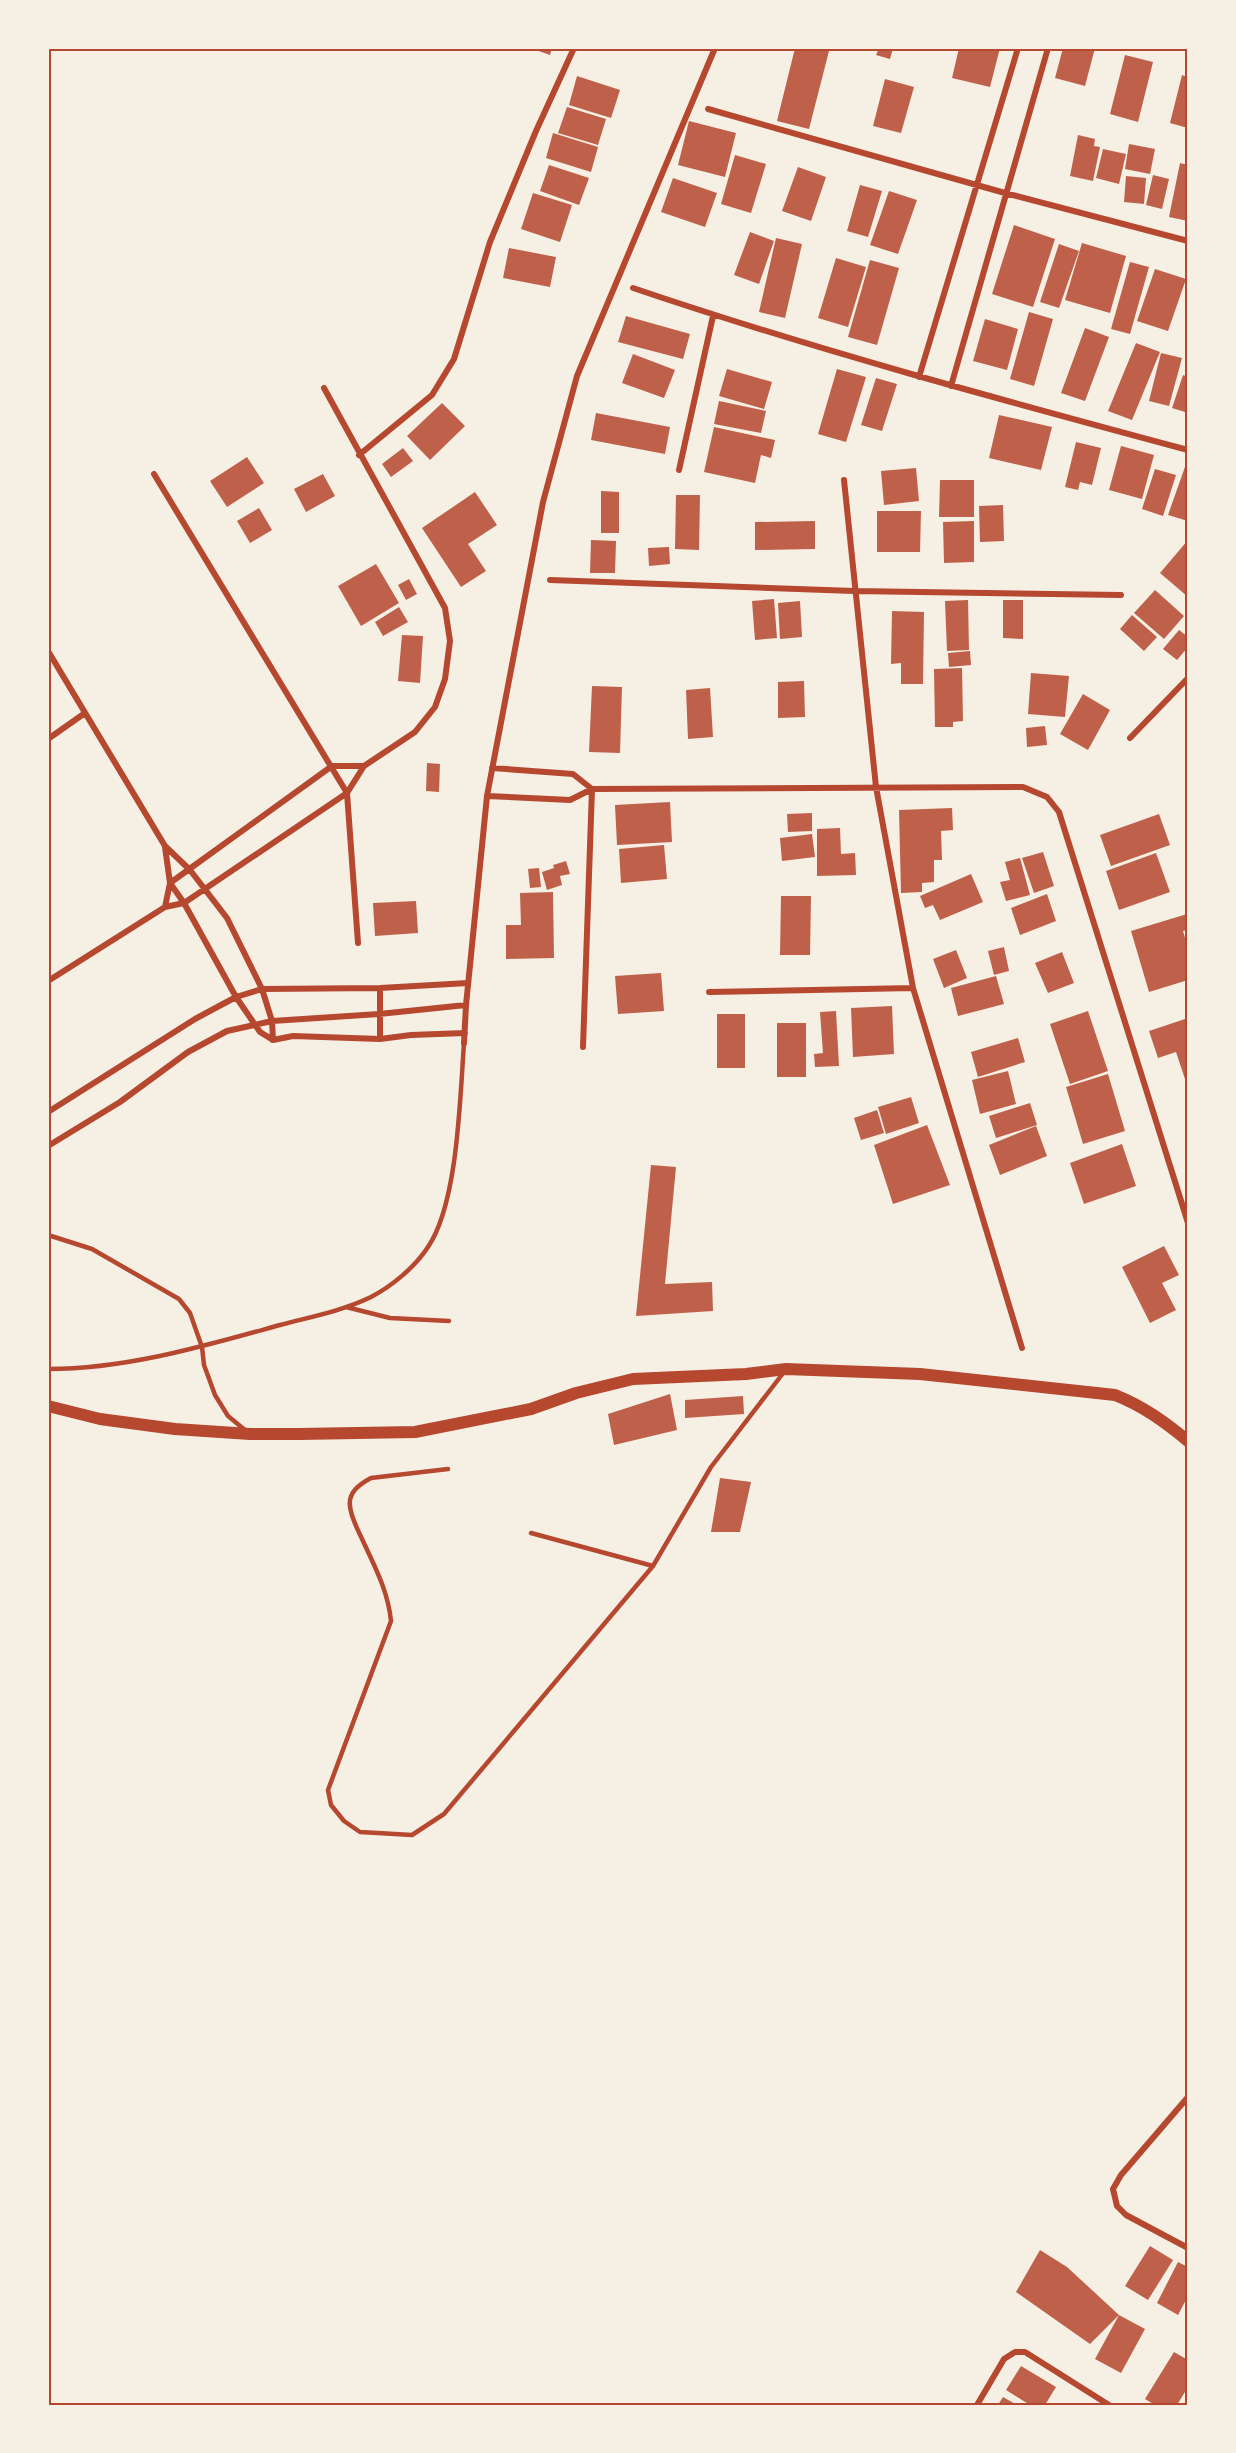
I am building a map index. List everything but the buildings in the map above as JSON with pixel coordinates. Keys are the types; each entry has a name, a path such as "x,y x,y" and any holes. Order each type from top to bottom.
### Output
{"main road":[{"path":"48,1406 100,1419 176,1429 250,1434 415,1432 531,1409 576,1393 633,1379 786,1370 920,1374 1115,1395 1153,1414 1188,1441"}],"street":[{"path":"359,455 432,395 454,359 490,242 536,131 574,48"},
{"path":"464,1042 487,796 543,502 577,376 715,48"},
{"path":"920,377 1018,48"},
{"path":"951,386 1048,48"},
{"path":"708,109 1005,193 1188,241"},
{"path":"633,288 713,316 920,377 1188,450"},
{"path":"679,470 713,316"},
{"path":"48,981 165,907 184,903 347,793 364,766 415,732 435,707 445,679 450,640 445,608 324,388"},
{"path":"154,474 347,793 358,943"},
{"path":"844,480 876,787 913,988 1022,1348"},
{"path":"550,580 854,591 1121,596"},
{"path":"48,651 165,846 189,870 227,918 262,989 272,1021 273,1040"},
{"path":"1130,738 1188,678"},
{"path":"48,739 85,713"},
{"path":"170,883 332,765 364,766"},
{"path":"492,768 573,774 592,789"},
{"path":"487,796 570,800 592,789 1023,787 1047,797 1059,812 1188,1222"},
{"path":"583,1047 592,789"},
{"path":"165,846 170,883 165,907"},
{"path":"170,883 184,903 236,997 260,1032 273,1040 293,1036 380,1039 411,1035 465,1034"},
{"path":"48,1112 195,1019 236,997 262,989 380,988 468,983"},
{"path":"380,988 380,1039"},
{"path":"709,992 913,988"},
{"path":"48,1146 120,1102 188,1052 227,1031 272,1021 379,1014 466,1005"},
{"path":"1188,2097 1121,2175 1113,2189 1117,2206 1126,2215 1188,2248"},
{"path":"977,2405 1004,2359 1015,2352 1025,2352 1109,2405"}],"lane":[{"path":"48,1369 102,1366 202,1347 345,1307 384,1290 410,1268 428,1246 443,1219 456,1145 464,1042"},
{"path":"48,1235 92,1250 179,1299 190,1313 215,1395 228,1416 250,1434"},
{"path":"345,1307 390,1318 449,1321"},
{"path":"448,1469 371,1478 360,1483 352,1493 349,1504 354,1523 386,1593 391,1620 328,1790 332,1805 344,1821 360,1832 412,1835 444,1814 652,1566 711,1467 786,1370"},
{"path":"531,1533 652,1566"}]}
